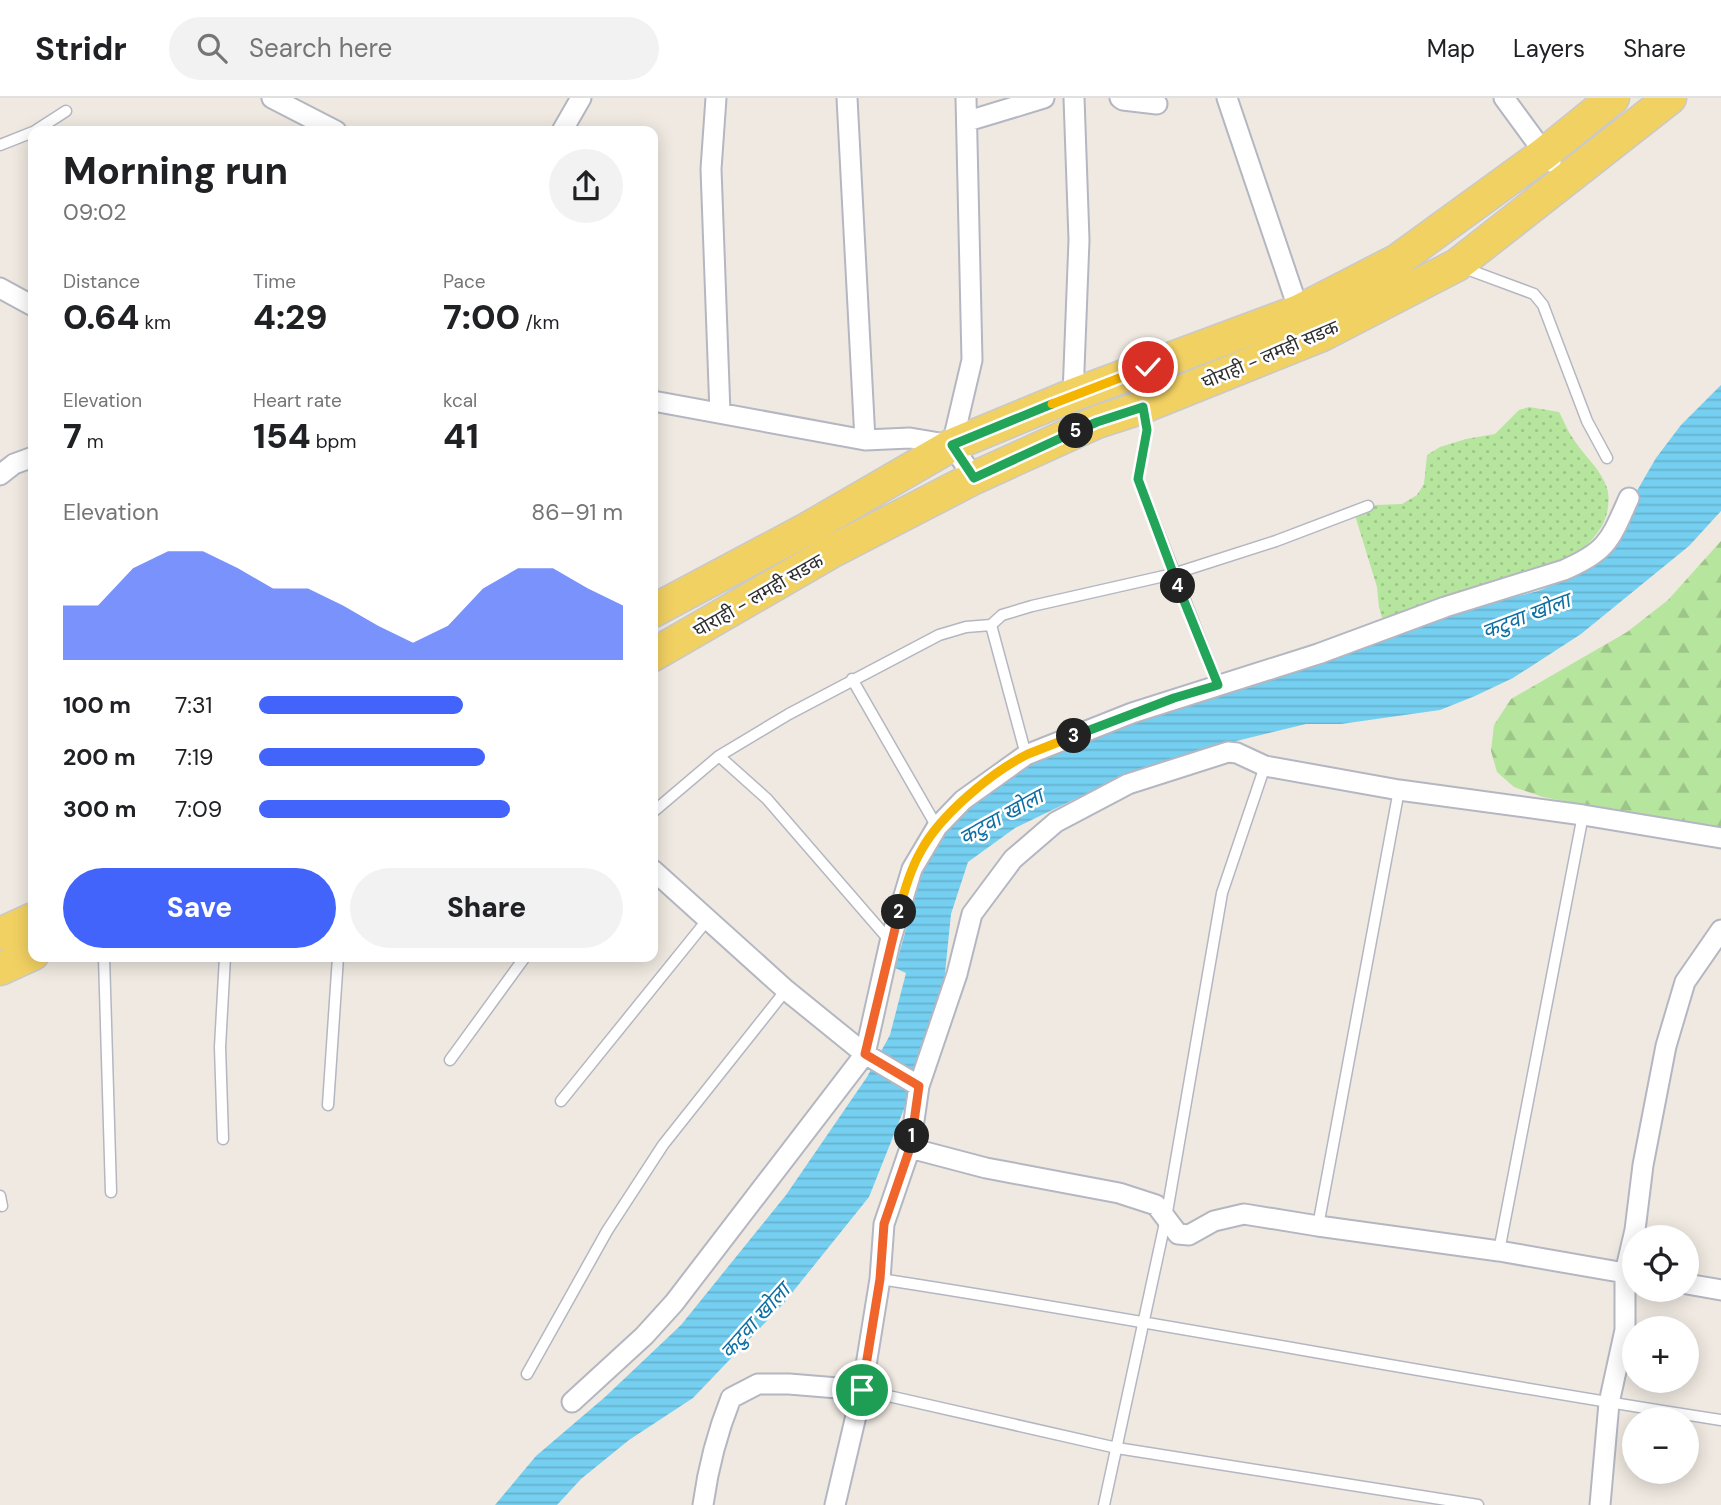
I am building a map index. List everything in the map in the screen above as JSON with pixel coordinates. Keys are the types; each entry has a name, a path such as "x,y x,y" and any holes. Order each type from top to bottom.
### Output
{"main road":[{"name":"घोराही - लमही सडक","path":"658,608 807,529 952,445 1073,395 1299,311 1398,260 1545,153 1613,98"},
{"name":"घोराही - लमही सडक","path":"658,652 831,552 974,478 1097,422 1143,407 1322,335 1457,265 1670,98"},
{"path":"0,934 28,921"},
{"path":"0,969 28,956"}],"street":[{"path":"272,98 327,126"},
{"path":"565,126 581,98"},
{"path":"716,98 711,169 720,413"},
{"path":"847,98 865,440"},
{"path":"952,445 972,360 966,98"},
{"path":"968,121 1044,98"},
{"path":"1073,395 1079,240 1074,98"},
{"path":"1120,98 1157,104"},
{"path":"1227,98 1299,311"},
{"path":"1504,98 1566,181"},
{"path":"0,288 28,303"},
{"path":"658,402 865,440 910,438 952,445 974,478"},
{"path":"0,475 14,464 28,459"},
{"path":"572,1402 644,1336 674,1303 865,1054 890,942 912,869 937,827 983,784 1026,755 1132,713 1318,654 1445,607 1582,563 1598,553 1609,541 1629,498"},
{"path":"835,1505 862,1390 880,1279 884,1224 910,1148 919,1086 957,974 972,914 1013,859 1056,822 1128,784 1228,752 1237,753 1265,766 1399,790 1583,815 1721,838"},
{"path":"658,874 786,990 865,1054 919,1086"},
{"path":"1636,1225 1643,1165 1666,1046 1685,982 1721,930"},
{"path":"910,1148 997,1170 1119,1193 1156,1205 1178,1234 1189,1235 1214,1221 1244,1214 1622,1272"},
{"path":"1699,1286 1721,1290"},
{"path":"1600,1505 1609,1403 1625,1330 1627,1302"},
{"path":"703,1505 719,1427 731,1398 758,1384 862,1390"}],"lane":[{"path":"43,126 66,111"},
{"path":"0,145 28,134"},
{"path":"1457,265 1534,294 1543,304 1587,421 1607,458"},
{"path":"1143,407 1147,430 1138,479 1218,685"},
{"path":"658,808 719,756 852,679 939,635 967,626 991,625 1002,615 1032,606 1173,574 1276,541 1368,506"},
{"path":"991,625 1026,755"},
{"path":"852,679 937,827"},
{"path":"719,756 767,799 890,942"},
{"path":"1104,1505 1166,1218 1222,892 1265,766"},
{"path":"1318,1226 1399,790"},
{"path":"1499,1251 1583,815"},
{"path":"561,1101 708,918"},
{"path":"104,962 111,1192"},
{"path":"223,1139 220,1047 225,962"},
{"path":"328,1105 338,962"},
{"path":"450,1060 521,962"},
{"path":"527,1374 607,1231 663,1144 786,990"},
{"path":"880,1279 1144,1321 1609,1403 1721,1420"},
{"path":"862,1390 1117,1448 1478,1505"}],"green space":[{"path":"1529,407 1559,412 1572,437 1601,475 1609,498 1600,529 1585,547 1546,570 1454,593 1383,621 1377,587 1354,512 1376,505 1402,504 1417,495 1424,484 1427,455 1440,447 1495,434 1519,410"},
{"path":"1721,541 1721,831 1543,797 1514,787 1497,772 1491,751 1494,725 1511,699 1627,632 1668,600"}],"water":[{"name":"कटुवा खोला","path":"1721,385 1721,511 1689,546 1581,634 1513,678 1440,710 1341,724 1306,724 1228,743 1075,799 1015,828 968,862 951,914 944,983 918,1074 869,1197 783,1304 693,1398 629,1440 581,1479 557,1505 495,1505 536,1456 605,1397 681,1325 786,1195 867,1077 890,1035 906,973 895,968 926,859 953,819 1021,767 1096,731 1445,614 1538,591 1587,571 1609,553 1627,508 1656,458 1681,425"}],"route":[{"path":"862,1390 880,1279 884,1224 910,1148 919,1086 865,1054 890,942 905,889 922,849 937,827 963,800 1026,755 1132,713 1218,685 1138,479 1147,430 1143,407 1097,422 974,478 952,445 1148,367"}]}
